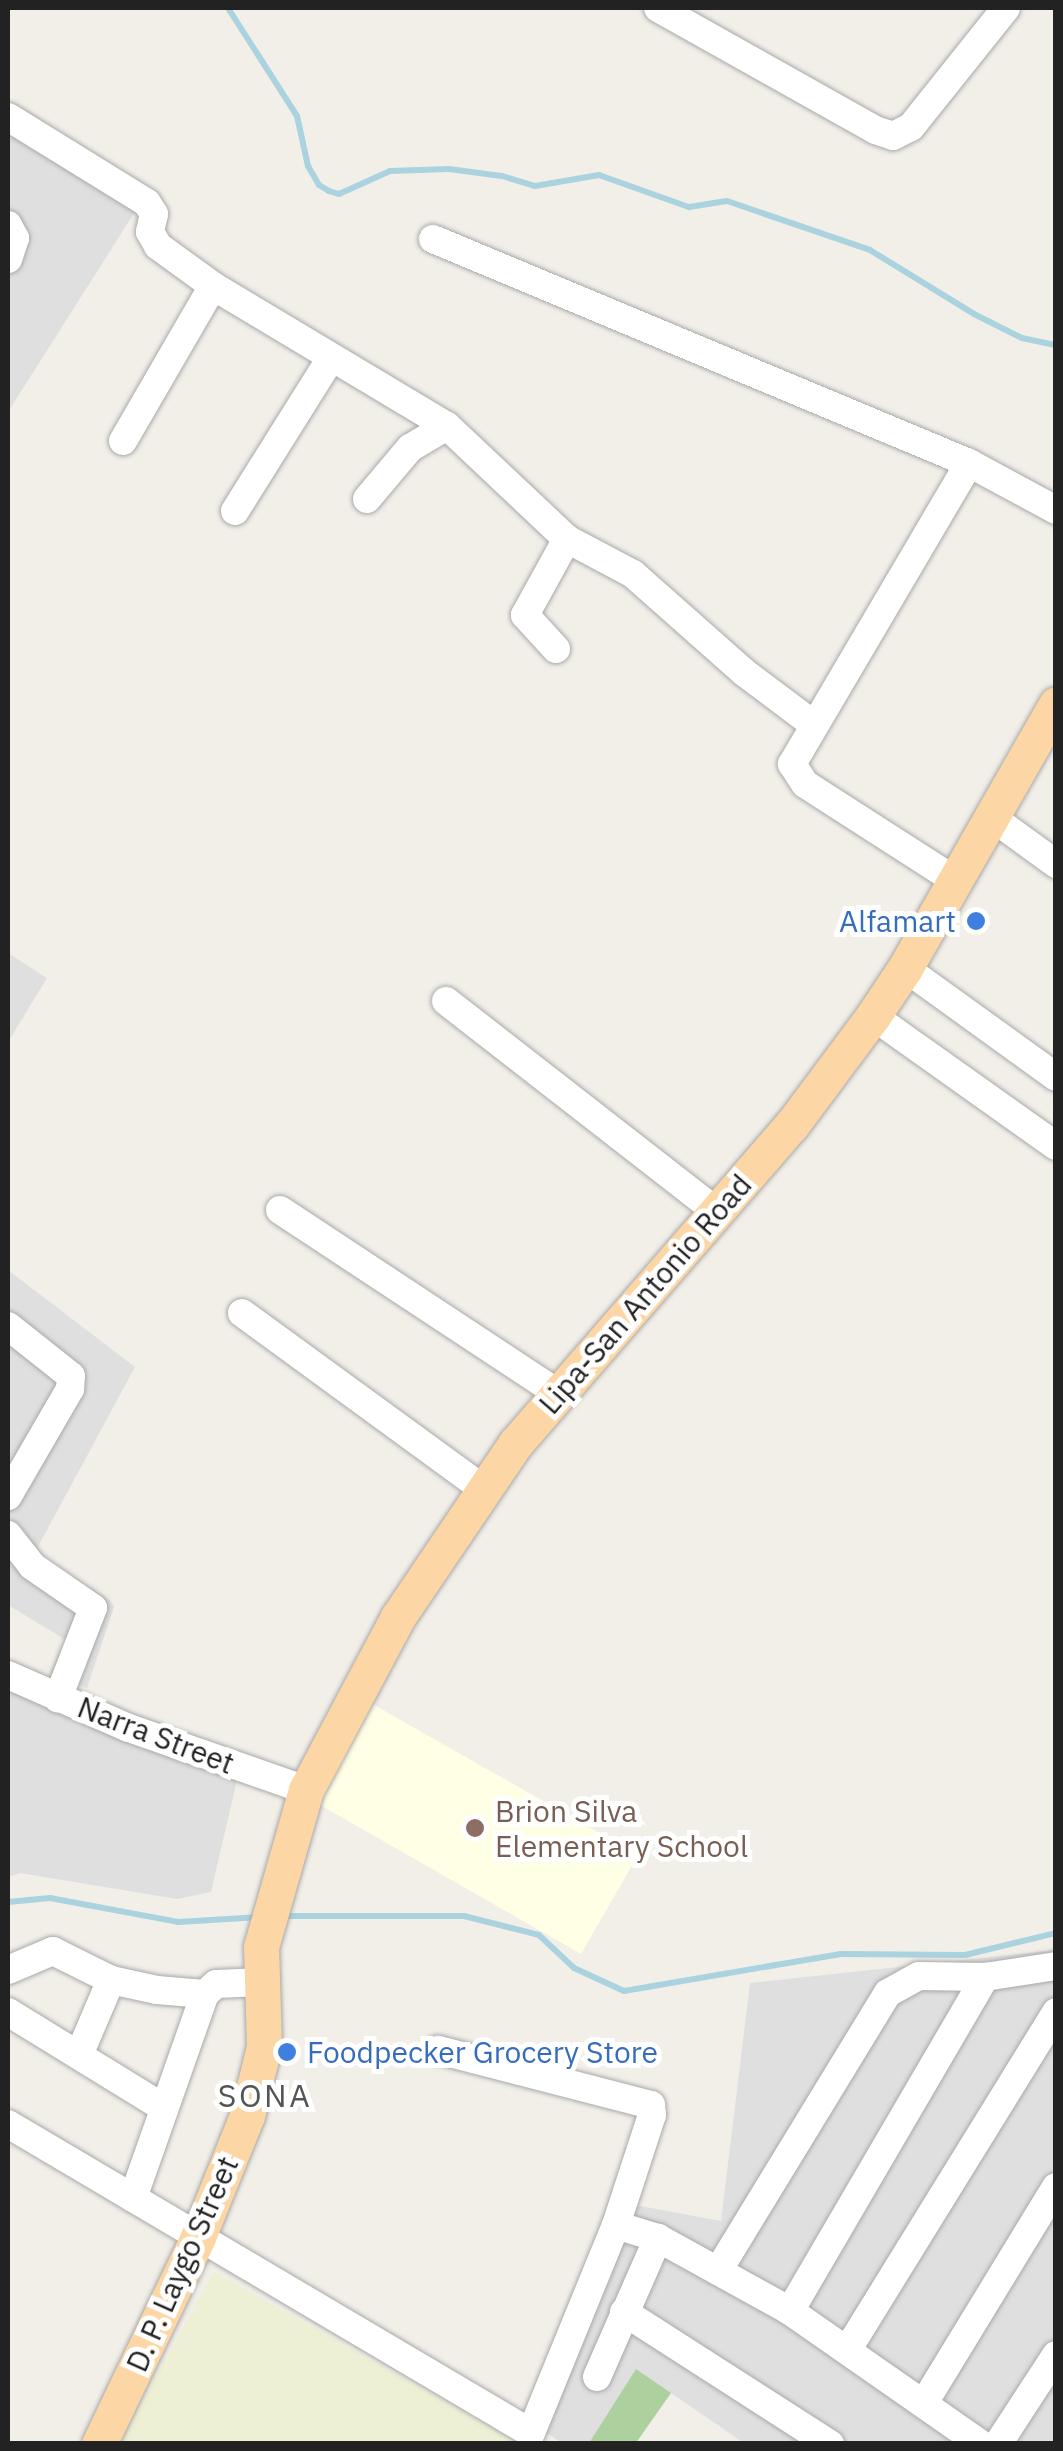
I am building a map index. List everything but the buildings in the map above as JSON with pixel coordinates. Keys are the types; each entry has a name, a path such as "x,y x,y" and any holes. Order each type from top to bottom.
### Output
{"main road":[{"name":"Lipa-San Antonio Road","path":"272,1904 306,1790 398,1617 483,1490 559,1394 791,1126 873,1016 906,968 1056,704"},
{"name":"D. P. Laygo Street","path":"98,2444 198,2238 252,2098 264,2046 261,1947 272,1904"}],"street":[{"path":"658,8 894,136 910,127 1006,8"},
{"path":"8,117 147,203 154,214 150,232 158,246 213,286 448,426 567,539 633,574 744,673 813,724"},
{"path":"8,225 14,238 8,259"},
{"path":"433,239 969,463 1056,510"},
{"path":"123,442 213,286"},
{"path":"235,511 331,358"},
{"path":"367,500 410,448 448,426"},
{"path":"956,881 806,784 792,764 969,463"},
{"path":"556,649 524,614 567,539"},
{"path":"990,816 1056,864"},
{"path":"906,968 1056,1076"},
{"path":"446,1001 716,1212"},
{"path":"873,1016 1056,1146"},
{"path":"280,1210 559,1394"},
{"path":"242,1314 483,1490"},
{"path":"8,1326 70,1376 70,1389 8,1496"},
{"path":"8,1535 32,1566 93,1608 58,1698"},
{"name":"Narra Street","path":"8,1675 58,1698 306,1790"},
{"path":"8,1970 53,1950 111,1980 205,1994"},
{"path":"718,2271 888,1993 920,1976 985,1977 1056,1966"},
{"path":"790,2310 985,1977"},
{"path":"79,2054 111,1980"},
{"path":"133,2198 205,1994 216,1984 262,1982"},
{"path":"8,2012 164,2108"},
{"path":"848,2349 1056,2012"},
{"path":"8,2124 531,2433 616,2225 652,2115 651,2106 438,2050"},
{"path":"924,2403 1055,2190"},
{"path":"616,2225 658,2238 790,2310 981,2444"},
{"path":"597,2377 658,2238"},
{"path":"624,2312 830,2444"},
{"path":"998,2444 1056,2355"}],"shaded area":[{"path":"8,127 138,207 8,412"},
{"path":"8,953 47,978 8,1042"},
{"path":"8,1270 135,1367 34,1554 110,1600 114,1607 87,1688 50,1673 66,1640 8,1605"},
{"path":"8,1689 138,1747 237,1780 211,1892 177,1899 20,1873 8,1877"},
{"name":"Brion Silva Elementary School","path":"369,1702 638,1855 581,1954 313,1801"},
{"path":"1055,1950 1055,2443 744,2443 637,2370 589,2443 562,2443 539,2428 635,2205 721,2221 750,1983"},
{"path":"214,2272 520,2443 119,2443"}],"green space":[{"path":"636,2369 671,2393 636,2443 589,2443"}],"waterway":[{"path":"228,8 297,116 308,166 319,185 329,191 339,194 390,171 449,169 502,176 535,186 599,175 689,207 727,201 870,250 974,314 1022,338 1056,345"},
{"path":"8,1902 50,1898 178,1922 259,1917"},
{"path":"281,1916 464,1916 539,1935 574,1968 624,1991 841,1954 965,1955 1056,1933"}],"place":[{"name":"Alfamart","path":"976,921"},
{"name":"Brion Silva Elementary School","path":"475,1828"},
{"name":"Foodpecker Grocery Store","path":"287,2052"}],"district":[{"name":"SONA","path":"265,2095"}]}
